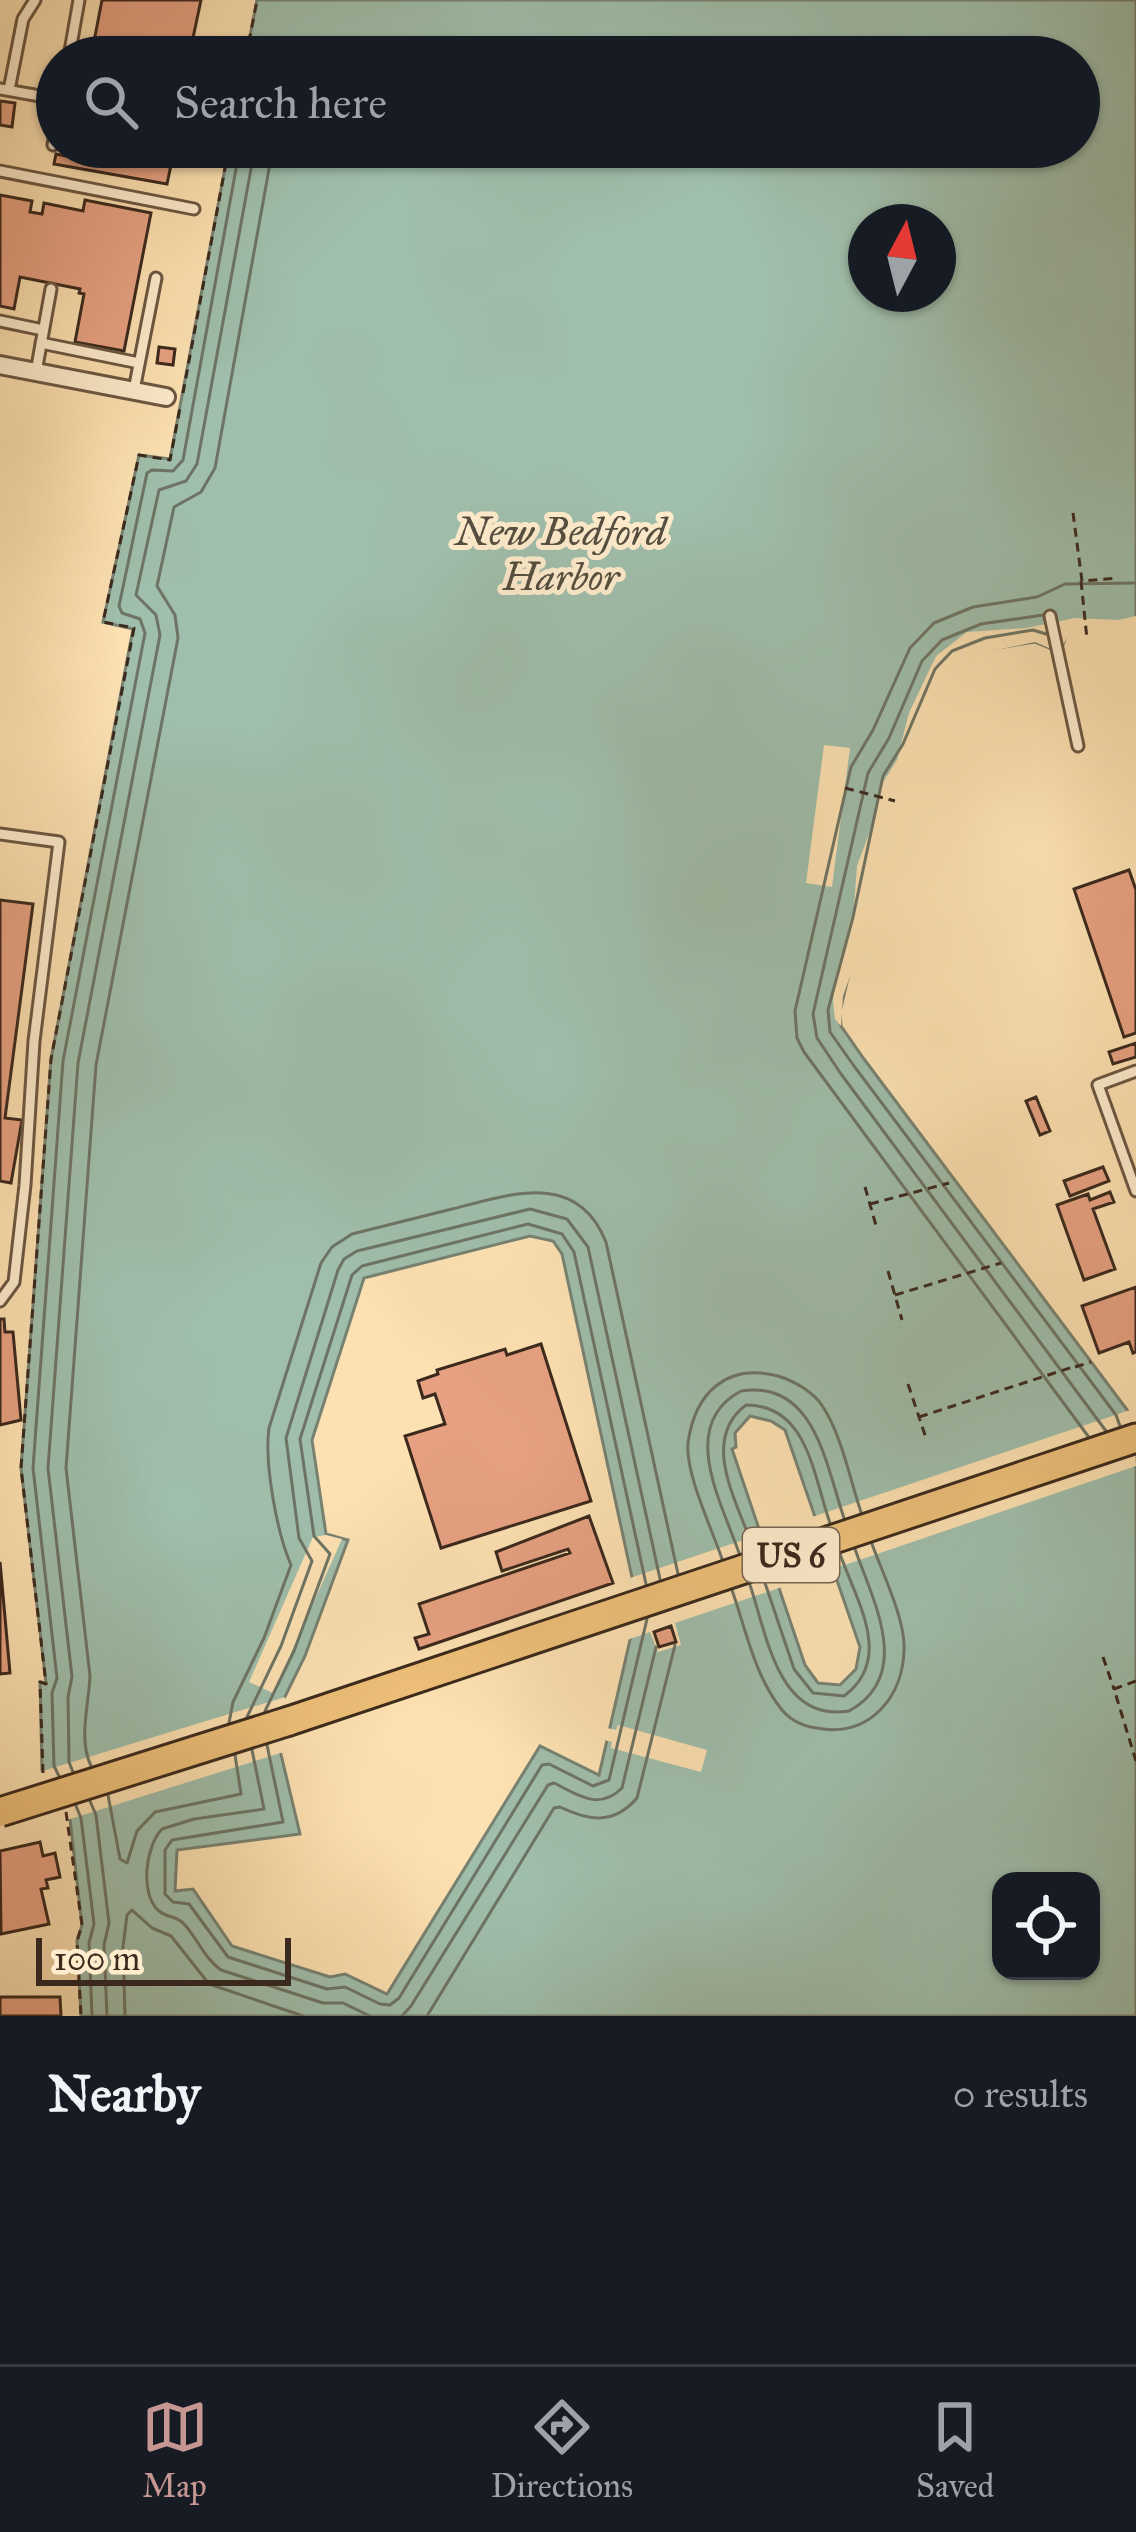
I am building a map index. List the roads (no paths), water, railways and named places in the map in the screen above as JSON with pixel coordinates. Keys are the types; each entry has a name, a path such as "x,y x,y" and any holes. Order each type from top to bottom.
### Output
{"highway":[{"name":"US 6","path":"0,1812 446,1671 1136,1438"}],"street":[{"path":"0,365 166,397"}],"lane":[{"path":"35,0 22,19 4,90 36,95"},
{"path":"73,36 79,0"},
{"path":"0,171 194,209"},
{"path":"134,391 156,278"},
{"path":"36,372 51,289"},
{"path":"0,321 44,330"},
{"path":"41,343 139,363"},
{"path":"1049,616 1078,746"},
{"path":"0,835 58,842 34,1041 26,1185 14,1282 0,1301"},
{"path":"1136,1072 1098,1085 1136,1191"}],"water":[{"name":"New Bedford Harbor","path":"257,0 1136,0 1136,627 1069,629 1063,645 1049,648 1035,642 986,650 961,659 945,675 894,781 840,1012 841,1026 864,1059 1128,1411 1136,1440 1136,2016 81,2016 77,1941 82,1925 70,1819 42,1771 40,1682 46,1683 21,1468 51,1059 133,629 103,622 139,455 170,459 225,168 1100,168 1100,36 250,36","holes":["530,1236 553,1241 562,1254 638,1605 599,1775 540,1746 387,1994 345,1974 330,1977 232,1946 193,1889 175,1891 177,1850 300,1834 273,1721 305,1656 348,1540 326,1534 312,1440 364,1278","750,1416 785,1430 860,1647 856,1669 840,1685 818,1683 805,1665 732,1449 735,1433"]}]}
